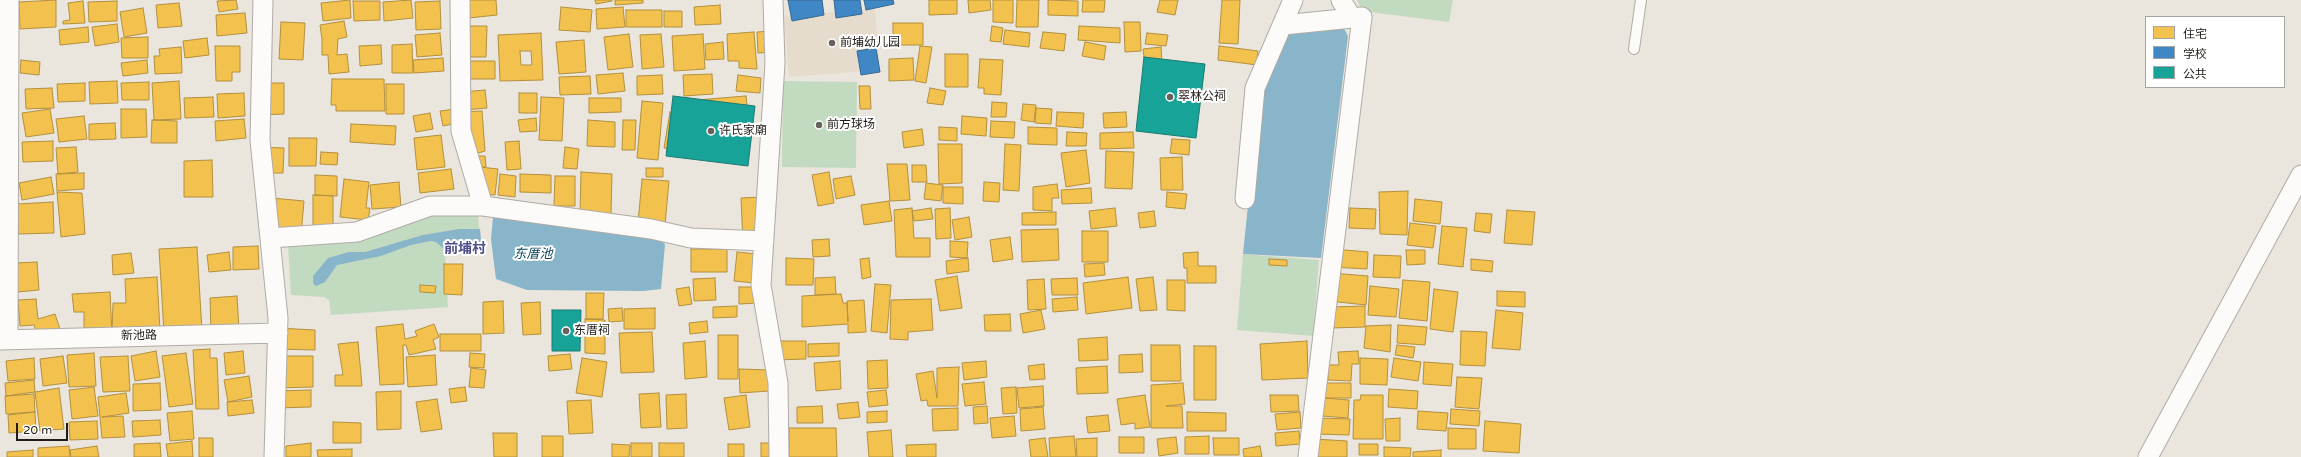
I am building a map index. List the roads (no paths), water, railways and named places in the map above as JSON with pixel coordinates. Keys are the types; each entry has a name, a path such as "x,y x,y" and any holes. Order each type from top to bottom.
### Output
{"street":[{"path":"4,340 9,100 9,0"},
{"path":"262,0 260,140 278,333 274,457"},
{"path":"460,0 461,131 483,206"},
{"path":"773,0 775,63 761,285 778,383 779,457"},
{"path":"1245,199 1255,88 1293,0"},
{"path":"1283,25 1362,17 1308,457"},
{"path":"0,82 7,91 9,100 8,108 0,120"},
{"path":"2148,457 2301,175"},
{"path":"270,238 357,232 430,206 483,206 651,229 691,238 764,241"},
{"name":"新池路","path":"4,340 278,333"}],"lane":[{"path":"1634,49 1641,0"}],"water":[{"path":"1341,23 1348,36 1321,258 1243,254 1260,89 1286,31"},
{"name":"东厝池","path":"493,217 655,237 665,244 661,289 643,291 527,290 496,279 491,239"},
{"path":"459,229 480,229 482,250 445,250 436,242 431,241 411,245 381,256 337,265 325,282 316,286 313,283 313,276 328,258 349,252 365,252 423,235"}],"place":[{"name":"前埔幼儿园","path":"832,43"},
{"name":"翠林公祠","path":"1170,97"},
{"name":"前方球场","path":"819,125"},
{"name":"许氏家廟","path":"711,131"},
{"name":"东厝祠","path":"566,331"}],"district":[{"name":"前埔村","path":"465,249"}]}
